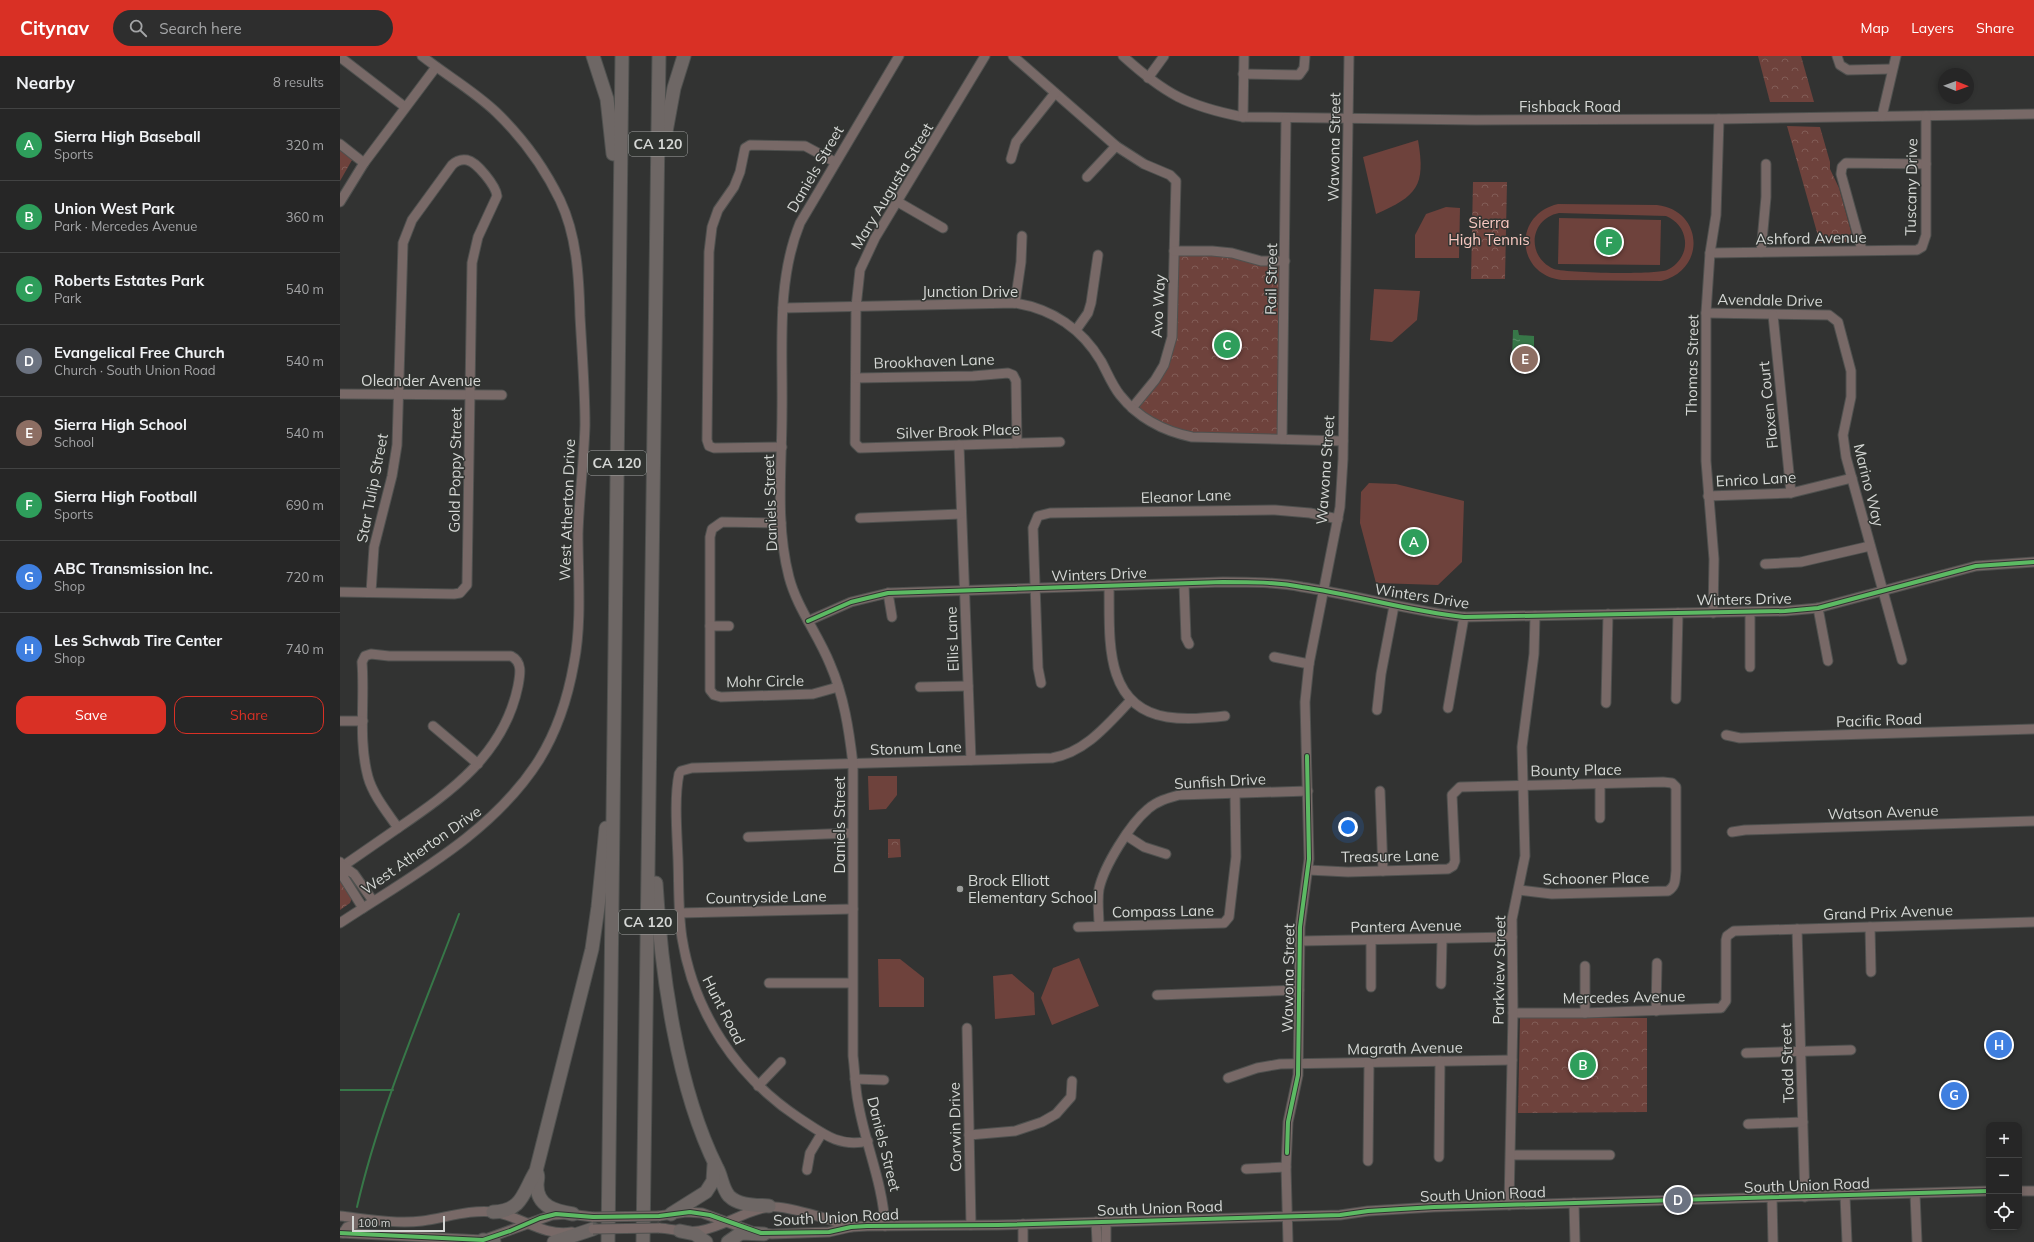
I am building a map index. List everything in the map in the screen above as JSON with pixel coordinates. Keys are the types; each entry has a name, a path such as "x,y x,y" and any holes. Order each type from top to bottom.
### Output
{"highway":[{"path":"594,56 602,79 609,113 620,239"},
{"name":"CA 120","path":"608,1242 615,781 622,56"},
{"name":"CA 120","path":"643,1242 658,233 659,56"},
{"path":"658,233 664,139 674,88 684,56"},
{"path":"652,603 656,861 661,943 668,994 682,1066 701,1129 725,1190 733,1199 743,1203 769,1206"},
{"path":"493,1212 508,1209 519,1202 536,1171 592,949 607,818 615,781"},
{"path":"665,1215 706,1192 712,1181 714,1165"},
{"path":"536,1171 538,1176 538,1193 544,1204 555,1211 573,1214"},
{"path":"554,1242 593,1223"},
{"path":"680,1231 695,1234 706,1242"},
{"path":"728,1242 741,1234 764,1234"}],"street":[{"name":"West Atherton Drive","path":"340,923 478,829 493,816 519,788 545,750 561,713 569,689 577,645 578,532 585,426 580,286 569,224 561,202 550,180 522,140 494,110 422,56"},
{"name":"Daniels Street","path":"885,1226 882,1194 858,1102 855,1079 852,983 853,764 847,719 828,659 808,621 789,577 781,523 783,308 784,277 792,241 800,223 899,56"},
{"name":"Mary Augusta Street","path":"857,447 855,435 856,307 860,270 870,248 985,56"},
{"path":"1013,56 1116,146 1087,177"},
{"name":"Fishback Road","path":"1123,56 1148,78 1174,96 1212,111 1243,117 1286,119 1719,119 2034,114"},
{"path":"1148,78 1164,56"},
{"path":"1243,117 1244,56"},
{"path":"1243,74 1294,76 1303,72 1305,56"},
{"name":"Wawona Street","path":"1288,1242 1286,1167 1288,1122 1298,1075 1300,917 1308,870 1308,790 1305,702 1309,664 1338,519 1343,441 1349,56"},
{"path":"1837,56 1840,65 1848,70 1892,69"},
{"path":"1882,116 1896,56"},
{"path":"340,57 405,107"},
{"path":"340,202 364,163 436,67"},
{"path":"1011,159 1016,142 1055,94"},
{"name":"Tuscany Drive","path":"1912,250 1919,249 1925,241 1926,116"},
{"name":"Rail Street","path":"1282,439 1286,119"},
{"name":"Thomas Street","path":"1713,612 1714,559 1708,496 1705,413 1706,313 1710,253 1716,215 1719,119"},
{"path":"340,144 364,163"},
{"path":"782,447 714,448 709,446 707,440 709,252 712,227 718,210 734,187 740,172 745,148 750,145 805,146 835,162"},
{"name":"Avo Way","path":"1116,146 1144,164 1174,178 1175,194 1172,337 1169,352 1155,380 1132,408"},
{"name":"Gold Poppy Street","path":"371,592 460,593 468,581 472,282 474,250 497,196 496,190 492,183 474,164 467,160 459,160 452,165 412,220 403,244 402,268"},
{"path":"1862,250 1841,170 1846,163 1926,164"},
{"path":"1761,252 1766,198 1766,164"},
{"path":"898,202 943,228"},
{"path":"1015,303 1021,262 1022,236"},
{"name":"Ashford Avenue","path":"1710,253 1912,250"},
{"path":"1174,251 1212,251 1232,253 1260,261 1285,261"},
{"path":"1076,330 1088,313 1091,303 1098,255"},
{"name":"Star Tulip Street","path":"371,592 374,547 392,476 397,445 400,394 402,268"},
{"name":"Junction Drive","path":"783,308 1015,303 1053,314 1076,330 1100,360 1115,388 1132,408 1156,426 1175,434 1214,438 1343,441"},
{"name":"Avendale Drive","path":"1706,313 1833,316"},
{"name":"Flaxen Court","path":"1773,315 1791,493"},
{"name":"Marino Way","path":"1833,316 1838,322 1851,371 1851,397 1843,435 1846,457 1902,660"},
{"name":"Brookhaven Lane","path":"856,378 973,376 1008,373 1013,375 1016,381 1017,443"},
{"name":"Oleander Avenue","path":"340,394 502,395"},
{"name":"Silver Brook Place","path":"857,447 1060,442"},
{"name":"Ellis Lane","path":"959,445 970,760"},
{"name":"Enrico Lane","path":"1708,496 1791,493 1852,478"},
{"name":"Eleanor Lane","path":"1034,588 1033,528 1035,518 1043,513 1232,509 1298,512 1338,519"},
{"path":"860,518 961,514"},
{"name":"Mohr Circle","path":"781,523 722,522 712,529 710,537 709,686 714,695 721,697 813,694 838,687"},
{"path":"1765,564 1801,562 1870,546"},
{"name":"Winters Drive","path":"808,621 851,602 888,593 1269,582 1324,591 1394,606 1464,617 1785,612 1818,608 1976,566 2034,562"},
{"path":"1184,584 1186,638 1188,644"},
{"path":"1109,586 1112,663 1117,678 1131,700 1144,709 1167,717 1196,719 1225,716"},
{"path":"1034,588 1038,668 1041,683"},
{"path":"340,592 371,592"},
{"path":"888,593 892,617"},
{"path":"1378,710 1381,674 1394,606"},
{"path":"1818,608 1828,661"},
{"path":"1750,612 1750,667"},
{"path":"1676,699 1678,613"},
{"path":"1606,703 1608,614"},
{"name":"Parkview Street","path":"1509,1205 1513,1013 1512,919 1525,856 1524,728 1534,654 1535,616"},
{"path":"1448,708 1464,617"},
{"path":"710,626 729,626"},
{"path":"341,864 398,828 440,800 460,783 478,764 504,727 514,705 520,670 517,659 511,656 389,656 371,654 365,656 362,662 362,721 363,750 368,778 382,804 398,828"},
{"path":"1274,657 1309,664"},
{"path":"920,687 968,686"},
{"name":"Stonum Lane","path":"681,771 692,768 1052,758 1065,756 1076,751 1090,740 1131,700"},
{"path":"340,721 362,721"},
{"path":"433,726 478,764"},
{"name":"Pacific Road","path":"1726,735 1740,738 1753,738 2034,729"},
{"name":"Hunt Road","path":"681,771 677,781 679,913 689,973 697,994 735,1061 758,1086 790,1111 822,1133 837,1141 847,1143 868,1140"},
{"name":"Bounty Place","path":"1464,787 1669,782 1676,787 1675,882 1672,888"},
{"path":"1600,784 1600,818"},
{"name":"Treasure Lane","path":"1308,870 1383,871 1448,869 1455,861 1452,795 1460,787 1464,787"},
{"name":"Sunfish Drive","path":"1099,926 1098,900 1102,880 1111,859 1137,820 1149,808 1166,799 1194,794 1235,794 1308,790"},
{"path":"1380,791 1383,871"},
{"name":"Compass Lane","path":"1078,927 1224,923 1229,917 1236,857 1235,794"},
{"name":"Watson Avenue","path":"1732,832 1753,830 2034,821"},
{"path":"748,837 852,833"},
{"path":"1127,836 1144,847 1166,854"},
{"path":"341,864 354,874 373,901"},
{"path":"341,864 344,878 363,908"},
{"name":"Schooner Place","path":"1519,890 1552,894 1668,891 1672,888"},
{"name":"Countryside Lane","path":"679,913 853,909"},
{"name":"Grand Prix Avenue","path":"1726,995 1726,940 1730,932 1742,930 2034,922"},
{"path":"1870,927 1870,972"},
{"name":"Todd Street","path":"1797,929 1805,1197"},
{"name":"Pantera Avenue","path":"1300,941 1512,938"},
{"path":"1441,984 1442,940"},
{"path":"1371,987 1372,941"},
{"path":"1656,1011 1657,963"},
{"path":"1585,966 1585,1013"},
{"path":"769,983 852,983"},
{"path":"1157,995 1299,990"},
{"name":"Mercedes Avenue","path":"1513,1013 1585,1013 1721,1008 1726,1001 1726,995"},
{"name":"Corwin Drive","path":"967,1028 971,1225"},
{"path":"1746,1053 1851,1050"},
{"name":"Magrath Avenue","path":"1228,1078 1257,1068 1298,1063 1512,1060"},
{"path":"1439,1157 1440,1061"},
{"path":"758,1086 781,1062"},
{"path":"1368,1160 1369,1063"},
{"path":"855,1079 884,1080"},
{"path":"969,1135 1015,1131 1042,1122 1056,1114 1071,1097 1072,1081"},
{"path":"1748,1124 1803,1122"},
{"path":"806,1170 810,1153 822,1133"},
{"path":"1511,1155 1610,1155"},
{"path":"1246,1169 1286,1167"},
{"name":"South Union Road","path":"340,1216 367,1220 420,1221 477,1212 493,1212 542,1230 559,1233 593,1223 698,1212 754,1232 764,1234 829,1232 850,1227 1106,1222 1340,1215 1368,1211 1434,1207 1986,1191"},
{"path":"2022,1191 2034,1191"},
{"path":"1915,1194 1917,1242"},
{"path":"1845,1196 1846,1242"},
{"path":"1772,1197 1773,1242"},
{"path":"1574,1203 1575,1242"},
{"name":"South Union Road","path":"342,1236 432,1236 489,1241 527,1224 552,1215 573,1214 593,1223 680,1231 703,1230 769,1206 781,1207 830,1219 850,1227"},
{"path":"342,1236 347,1227 362,1224 367,1220"},
{"path":"1096,1222 1097,1242"},
{"path":"1106,1222 1106,1242"},
{"path":"1023,1224 1023,1242"},
{"path":"355,1242 360,1238 371,1235"}],"green space":[{"path":"1758,56 1801,56 1814,102 1770,102"},
{"path":"1787,126 1820,127 1830,162 1830,169 1839,188 1852,235 1848,242 1820,243"},
{"path":"1418,140 1421,168 1419,179 1415,188 1401,201 1376,214 1363,157"},
{"path":"340,148 350,156 352,160 340,181"},
{"name":"Sierra High Tennis","path":"1473,182 1507,182 1505,279 1471,279"},
{"path":"1558,204 1657,205 1672,209 1684,217 1691,228 1694,241 1692,253 1686,265 1676,275 1661,281 1562,280 1547,276 1536,268 1528,257 1526,244 1527,232 1533,220 1543,210","holes":["1559,213 1666,216 1679,226 1683,233 1685,246 1683,255 1678,262 1671,268 1659,272 1592,272 1554,269 1545,263 1535,248 1537,230 1549,217"]},
{"path":"1446,207 1460,208 1459,258 1415,258 1415,235 1426,214"},
{"path":"1559,218 1661,220 1660,265 1558,264"},
{"path":"1174,251 1285,261 1282,439 1175,434 1132,408 1169,352"},
{"path":"1374,289 1420,291 1417,320 1392,342 1370,340"},
{"path":"1369,483 1396,484 1464,501 1462,562 1438,585 1376,583 1360,523 1361,492"},
{"path":"868,776 897,776 897,795 886,809 869,810"},
{"path":"888,839 900,839 901,857 888,858"},
{"path":"340,877 352,898 350,903 340,910"},
{"path":"1079,958 1099,1006 1052,1025 1041,998 1053,968"},
{"path":"878,959 900,959 924,978 924,1007 879,1007"},
{"path":"1012,974 1034,993 1035,1015 995,1019 993,976"},
{"path":"1520,1017 1647,1018 1647,1112 1518,1113"}],"water":[{"path":"1513,330 1518,330 1519,335 1534,336 1534,359 1512,359"}],"waterway":[{"path":"357,1207 390,1096 459,914"},
{"path":"340,1090 393,1090"}],"cycle path":[{"path":"808,621 851,602 888,593 1223,582 1292,585 1423,611 1464,617 1785,611 1818,608 1976,566 2034,562"},
{"path":"1287,1153 1288,1122 1298,1075 1300,927 1309,859 1307,756"},
{"path":"340,1233 483,1240 510,1231 540,1218 556,1214 593,1217 659,1216 690,1212 710,1215 761,1233 829,1232 851,1227 867,1226 998,1225 1340,1215 1368,1211 1434,1207 1986,1191"}],"place":[{"name":"Sierra High Football","path":"1609,242"},
{"name":"Roberts Estates Park","path":"1227,345"},
{"name":"Sierra High School","path":"1525,359"},
{"name":"Sierra High Baseball","path":"1414,542"},
{"name":"Brock Elliott Elementary School","path":"960,889"},
{"name":"Les Schwab Tire Center","path":"1999,1045"},
{"name":"Union West Park","path":"1583,1065"},
{"name":"ABC Transmission Inc.","path":"1954,1095"},
{"name":"Evangelical Free Church","path":"1678,1200"}]}
